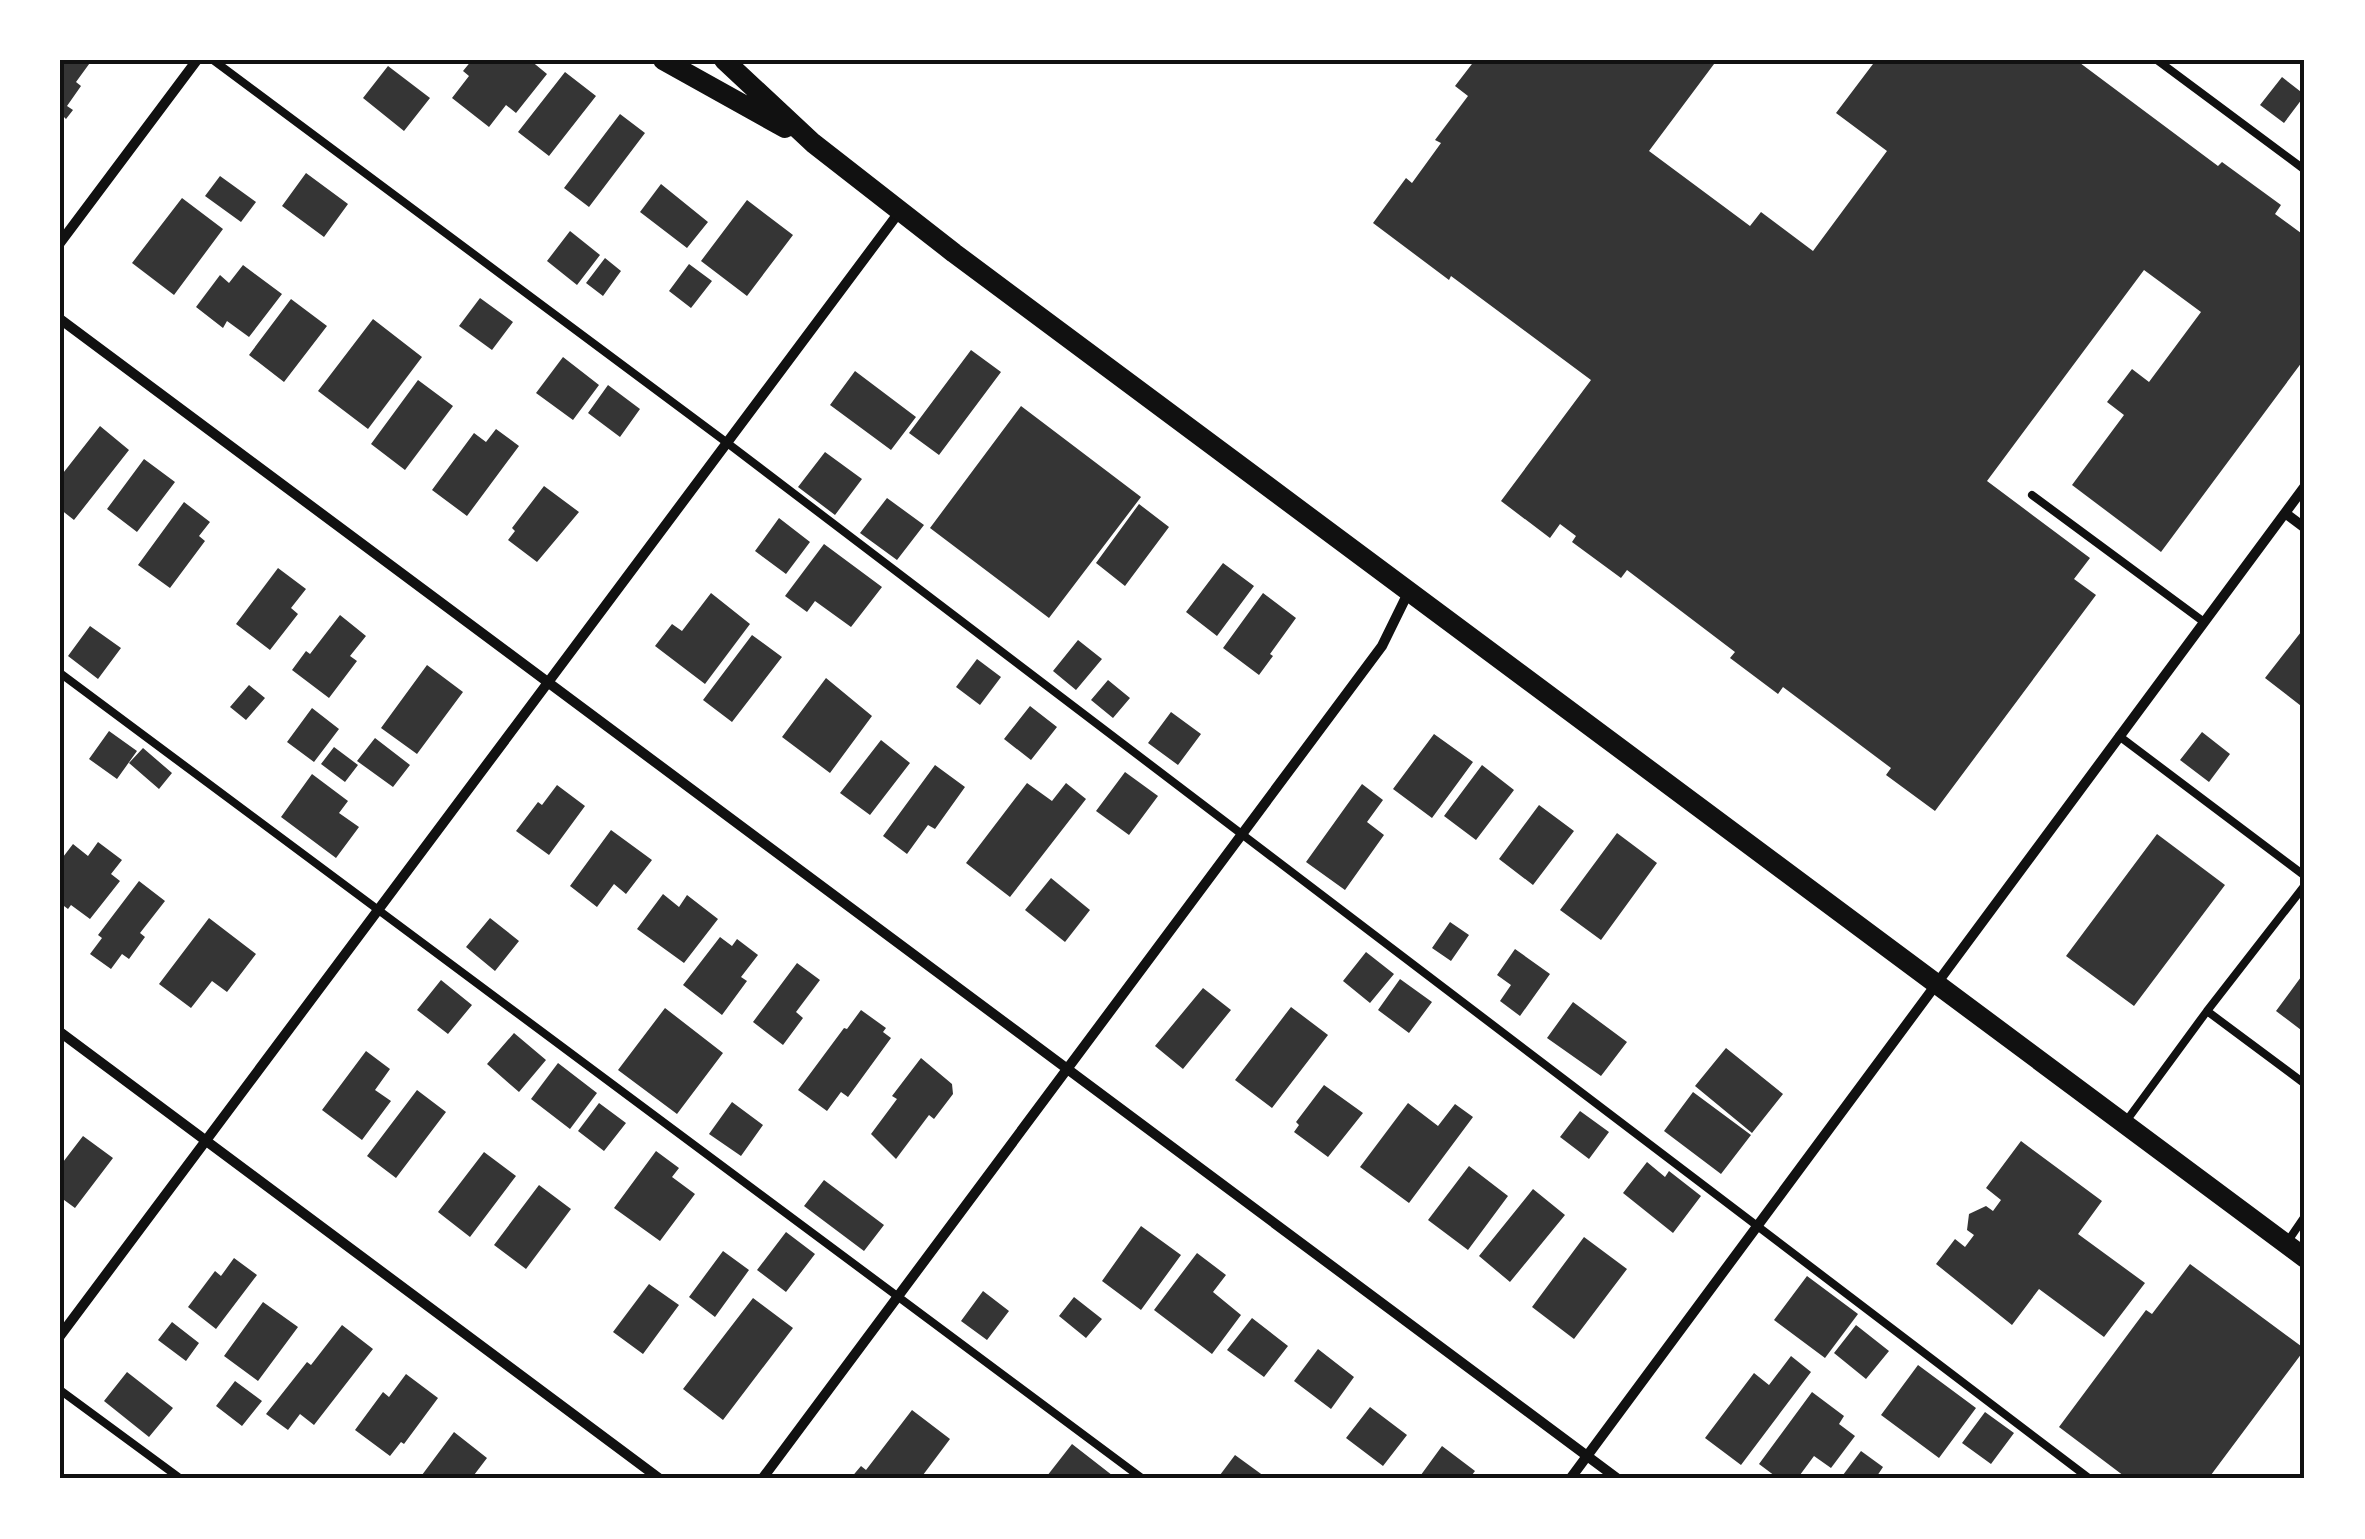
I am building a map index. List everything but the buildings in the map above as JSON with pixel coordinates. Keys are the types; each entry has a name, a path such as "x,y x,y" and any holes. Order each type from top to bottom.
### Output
{"main road":[{"path":"663,60 813,143"},
{"path":"724,60 813,143 900,210 2305,1258"}],"street":[{"path":"60,243 196,60"},
{"path":"60,1336 900,210"},
{"path":"60,318 1618,1479"},
{"path":"1570,1479 2305,486"},
{"path":"2285,513 2305,528"},
{"path":"762,1479 1382,646 1410,590"},
{"path":"60,1032 660,1479"}],"lane":[{"path":"213,60 726,442 2090,1479"},
{"path":"2157,60 2305,170"},
{"path":"2032,495 2204,622"},
{"path":"60,673 1143,1479"},
{"path":"2119,736 2305,876"},
{"path":"2124,1123 2305,885"},
{"path":"2207,1011 2305,1084"},
{"path":"2286,1244 2305,1216"},
{"path":"60,1390 180,1479"}]}
